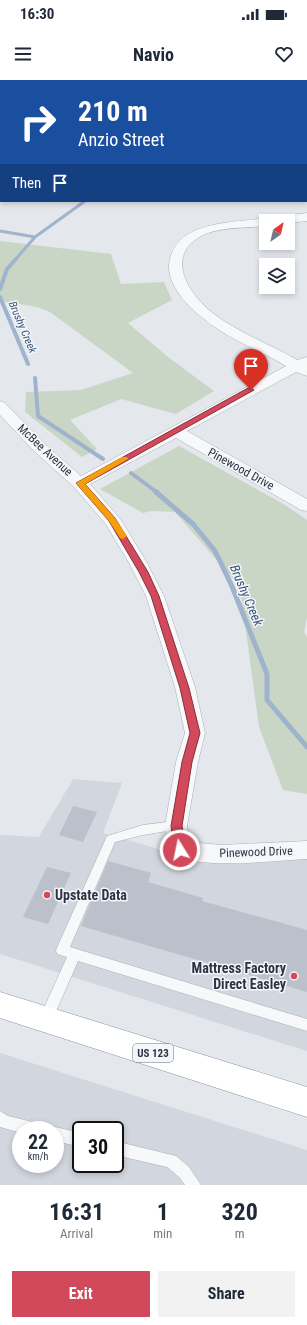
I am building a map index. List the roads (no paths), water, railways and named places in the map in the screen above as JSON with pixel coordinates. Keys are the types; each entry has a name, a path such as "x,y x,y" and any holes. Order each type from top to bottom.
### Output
{"highway":[{"name":"US 123","path":"0,1006 46,1019 307,1102"}],"street":[{"path":"295,218 307,217"},
{"path":"259,223 221,227 198,234 182,246 174,261 176,277 199,310 221,325 304,366"},
{"path":"80,483 175,431 304,366"},
{"name":"McBee Avenue","path":"0,406 40,448 80,483 112,520 141,568 155,596 185,688 195,733 187,762 176,826 180,850"},
{"name":"Pinewood Drive","path":"175,431 307,506"},
{"name":"Pinewood Drive","path":"180,850 221,854 307,850"}],"lane":[{"path":"176,826 162,826 129,832 111,839 62,950 307,1025"},
{"path":"46,1019 76,954"},
{"path":"0,1118 5,1122 12,1124"},
{"path":"124,1150 171,1161 184,1172 194,1185"}],"waterway":[{"name":"Brushy Creek","path":"35,237 84,202"},
{"path":"0,231 35,237"},
{"name":"Brushy Creek","path":"15,260 35,237"},
{"name":"Brushy Creek","path":"0,289 7,269 16,259"},
{"name":"Brushy Creek","path":"0,297 28,364"},
{"name":"Brushy Creek","path":"35,378 38,416 103,459"},
{"name":"Brushy Creek","path":"131,473 158,493"},
{"name":"Brushy Creek","path":"156,492 193,524 215,551 231,584 267,674 267,700 307,747"}],"place":[{"name":"Upstate Data","path":"47,895"},
{"name":"Mattress Factory Direct Easley","path":"294,976"}]}
